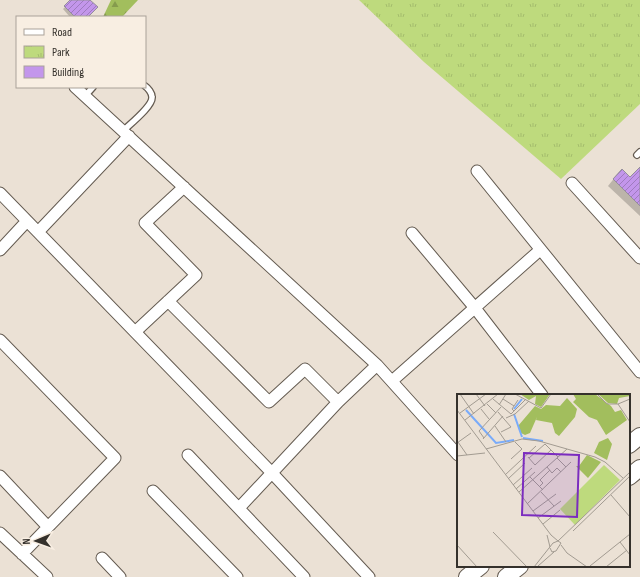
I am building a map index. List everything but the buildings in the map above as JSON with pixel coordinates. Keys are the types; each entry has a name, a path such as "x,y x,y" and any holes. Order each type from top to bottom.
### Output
{"main road":[{"path":"630,444 640,436"},
{"path":"630,476 640,468"},
{"path":"467,577 480,567"},
{"path":"506,577 519,567"}],"street":[{"path":"76,88 377,365 457,454"},
{"path":"38,232 126,134"},
{"path":"477,171 640,372"},
{"path":"572,183 640,258"},
{"path":"135,332 196,275 145,223 184,187"},
{"path":"0,193 272,473 369,577"},
{"path":"0,250 28,221"},
{"path":"412,233 475,308 541,394"},
{"path":"392,381 540,250"},
{"path":"168,301 269,402 305,369 338,402"},
{"path":"0,340 115,458 22,554"},
{"path":"239,508 338,402 377,365"},
{"path":"188,455 304,577"},
{"path":"0,476 48,527"},
{"path":"153,491 236,577"},
{"path":"0,533 47,577"},
{"path":"102,558 120,577"}],"lane":[{"path":"126,134 150,104 152,97 146,87"},
{"path":"85,96 92,88"}],"green space":[{"path":"111,0 138,0 123,16 103,16"},
{"path":"359,0 640,0 640,104 561,179 424,62"}]}
